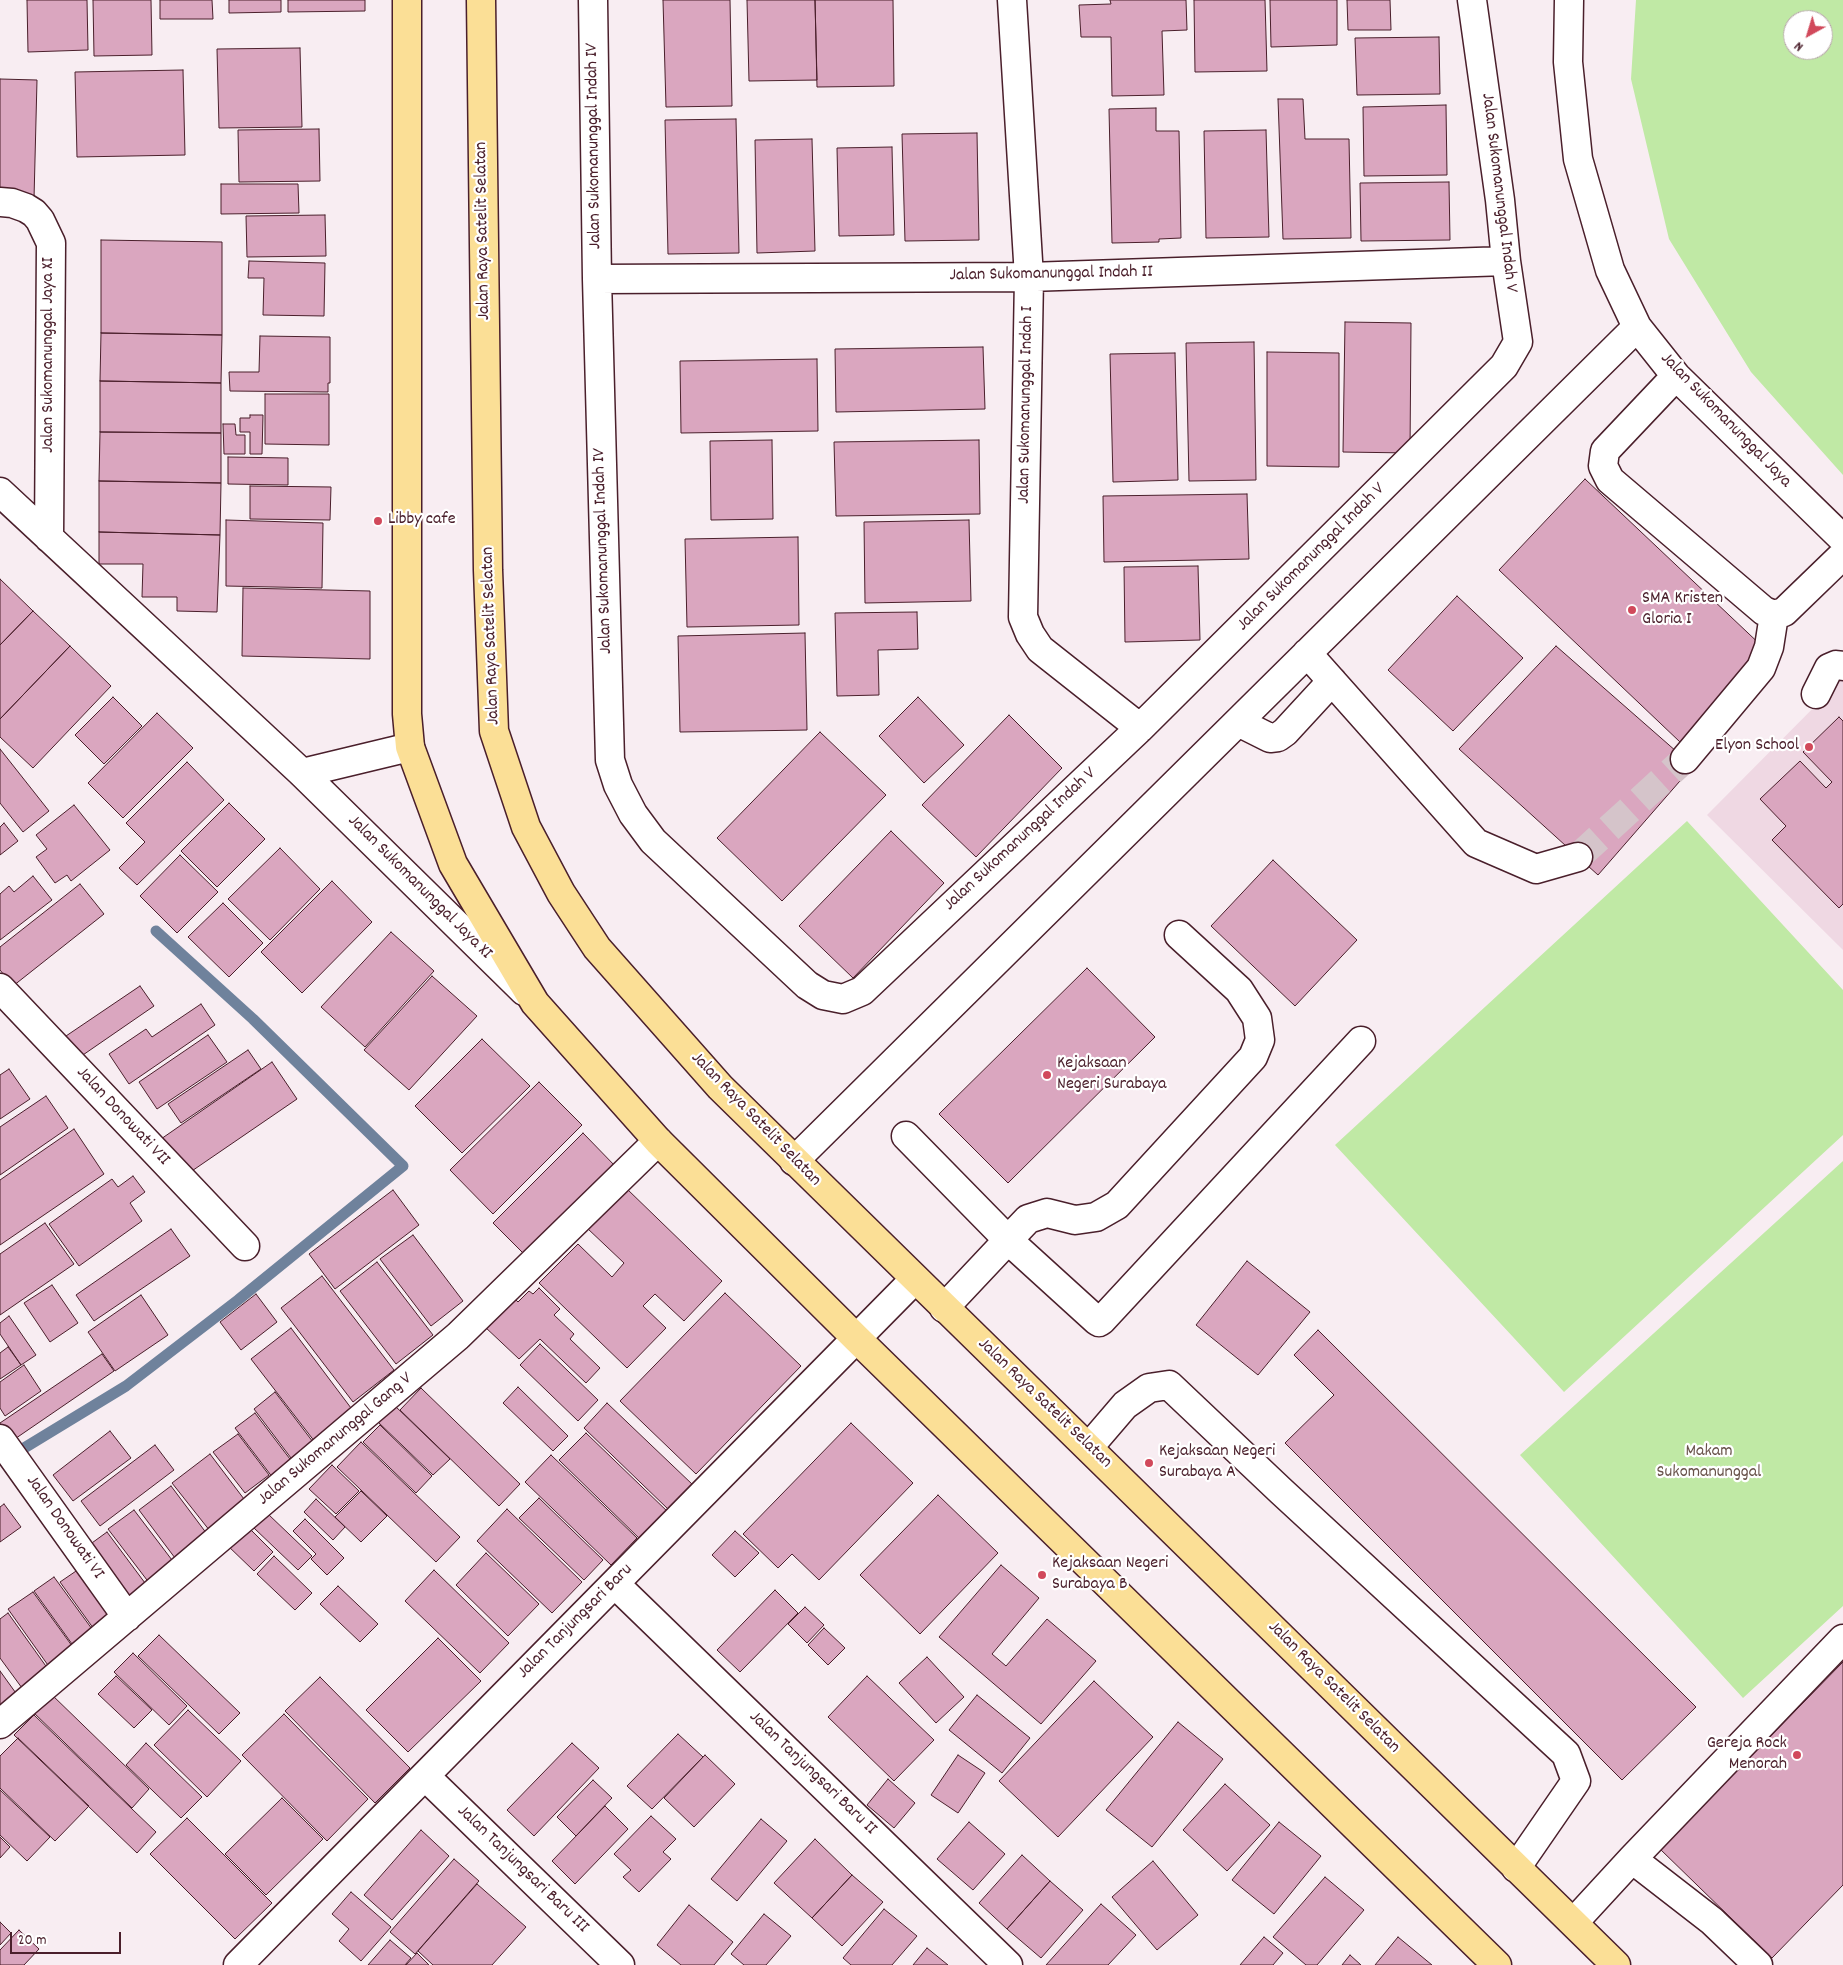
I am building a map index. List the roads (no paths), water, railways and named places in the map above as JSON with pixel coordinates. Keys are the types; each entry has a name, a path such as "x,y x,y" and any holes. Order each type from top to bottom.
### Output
{"main road":[{"path":"407,0 407,714 410,747 453,864 535,1003 658,1141 856,1338 1497,1965"},
{"name":"Jalan Raya Satelit Selatan","path":"480,0 488,570 494,731 526,827 561,893 597,948 720,1087 1616,1965"}],"street":[{"name":"Jalan Sukomanunggal Indah IV","path":"593,0 597,279 610,760 618,785 633,814 653,841 807,985 824,994 843,999"},
{"name":"Jalan Sukomanunggal Indah I","path":"1012,0 1029,277 1023,617 1030,634 1040,649 1140,728"},
{"name":"Jalan Sukomanunggal Indah V","path":"843,999 862,991 1140,728 1504,366 1518,342 1472,0"},
{"name":"Jalan Sukomanunggal Jaya","path":"1569,0 1568,62 1578,159 1610,270 1637,327 1676,376 1843,539"},
{"name":"Jalan Sukomanunggal Jaya XI","path":"0,202 12,203 34,213 40,220 51,243 49,538"},
{"name":"Jalan Sukomanunggal Indah II","path":"597,279 1029,277 1506,261"},
{"path":"794,1161 1637,327"},
{"path":"1676,376 1604,450 1603,466 1610,480 1764,611 1774,615 1784,612 1843,555"},
{"name":"Jalan Sukomanunggal Jaya XI","path":"0,492 302,773 535,1003"},
{"path":"1685,760 1761,668 1769,648 1774,615"},
{"path":"1307,653 1476,843 1536,869 1578,857"},
{"path":"1816,694 1829,668 1836,665 1843,666"},
{"path":"1238,722 1270,738 1278,737 1285,732 1332,681"},
{"path":"302,773 410,747"},
{"path":"944,1308 1028,1219 1047,1213 1075,1220 1096,1217 1117,1205 1253,1057 1260,1040 1257,1018 1240,990 1179,935"},
{"name":"Jalan Donowati VII","path":"0,988 245,1246"},
{"path":"906,1136 1008,1240 1099,1322 1361,1041"},
{"name":"Jalan Sukomanunggal Gang V","path":"0,1724 458,1336 658,1141"},
{"name":"Jalan Tanjungsari Baru","path":"241,1964 914,1279"},
{"path":"1089,1447 1126,1405 1149,1388 1170,1385 1281,1491 1566,1754 1576,1781 1516,1868"},
{"name":"Jalan Donowati VI","path":"8,1450 127,1617"},
{"name":"Jalan Tanjungsari Baru II","path":"614,1584 1008,1965"},
{"path":"1574,1922 1843,1639"},
{"name":"Jalan Tanjungsari Baru III","path":"425,1776 620,1965"},
{"path":"1632,1859 1712,1922 1758,1965"}],"waterway":[{"path":"11,1456 126,1386 238,1300 403,1166 253,1019 156,931"}],"tunnel":[{"path":"1578,857 1685,759"}],"place":[{"name":"Libby cafe","path":"378,521"},
{"name":"SMA Kristen Gloria I","path":"1632,610"},
{"name":"Elyon School","path":"1809,747"},
{"name":"Kejaksaan Negeri Surabaya","path":"1047,1075"},
{"name":"Kejaksaan Negeri Surabaya A","path":"1149,1463"},
{"name":"Kejaksaan Negeri Surabaya B","path":"1042,1575"},
{"name":"Gereja Rock Menorah","path":"1797,1755"}],"park label":[{"name":"Makam Sukomanunggal","path":"1709,1464"}]}
